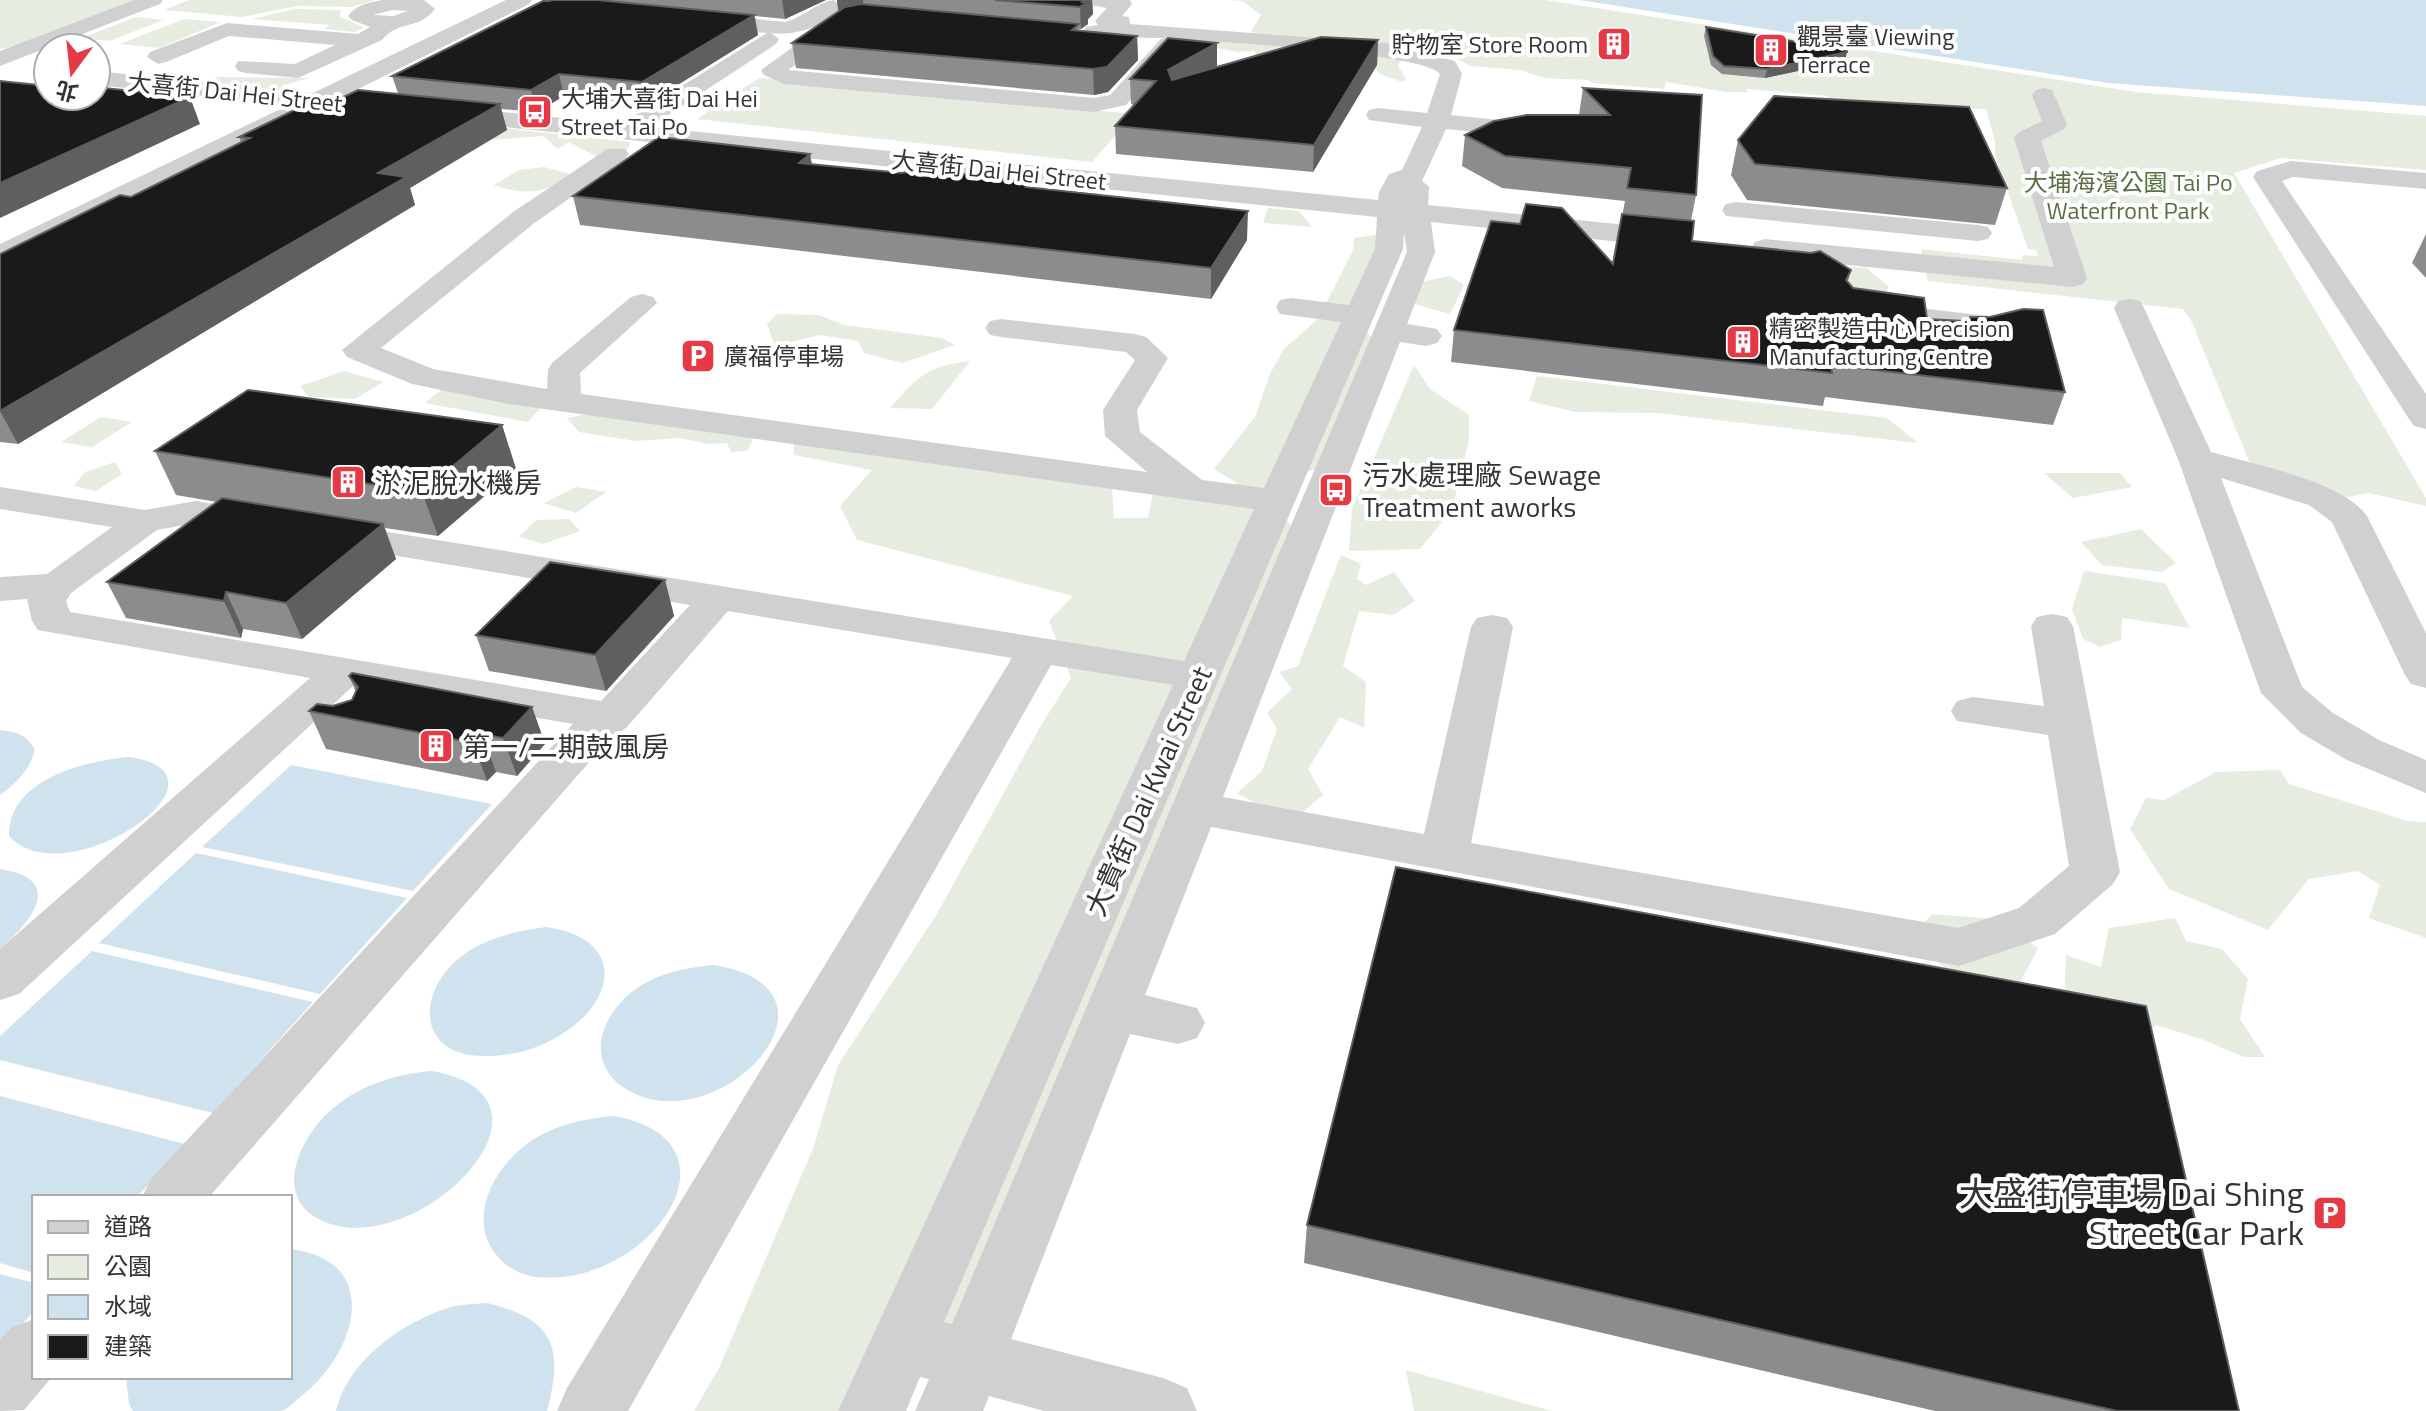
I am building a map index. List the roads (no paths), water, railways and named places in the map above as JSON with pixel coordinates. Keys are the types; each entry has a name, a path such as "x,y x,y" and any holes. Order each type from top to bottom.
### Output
{"street":[{"path":"0,59 153,0"},
{"path":"0,255 522,0"},
{"path":"579,0 579,4 588,10 785,28 807,23 842,0"},
{"path":"1092,0 1123,4 1106,21 1152,25 1173,40"},
{"path":"206,56 298,71 374,35 385,22 424,7 480,20"},
{"path":"864,19 841,23 772,70 784,77 1094,105 1118,100 1173,40"},
{"path":"1152,25 1085,35 1385,50 1447,66 1451,74 1437,121 1407,199"},
{"path":"206,56 227,29 362,41"},
{"path":"768,39 620,143 358,350 424,377 564,401 1276,501"},
{"path":"147,56 332,55"},
{"path":"0,68 32,72"},
{"name":"大喜街 Dai Hei Street","path":"112,85 133,81 317,100 620,143 1407,199 1670,252 1702,242"},
{"path":"1856,309 1908,289 2072,278 2027,138 2055,124 2044,95"},
{"path":"1378,115 1548,132"},
{"path":"0,232 218,125"},
{"path":"174,170 197,173 234,169"},
{"path":"2426,181 2291,169 2266,177 2426,419"},
{"name":"大貴街 Dai Kwai Street","path":"960,1385 1421,252 1407,199"},
{"path":"1736,210 1899,230 1978,233"},
{"path":"1899,230 1908,289"},
{"path":"1733,245 1908,289 2028,330"},
{"path":"564,401 564,370 642,303"},
{"path":"1291,307 1391,327"},
{"path":"2129,308 2196,459 2283,693 2317,723 2340,737 2426,778"},
{"name":"大貴街 Dai Kwai Street","path":"872,1411 1276,501 1391,327"},
{"path":"1001,328 1135,344 1152,358 1120,410 1123,436 1192,489"},
{"path":"2196,459 2322,497 2348,516 2426,675"},
{"path":"0,498 145,521 196,512 1198,676"},
{"path":"145,521 57,585 46,601 53,621 611,717"},
{"path":"0,589 57,585"},
{"path":"174,1195 589,734 611,717 719,597"},
{"path":"1195,808 1959,947 2037,921 2095,872 2052,626"},
{"path":"1444,855 1492,627"},
{"path":"591,1411 1039,649"},
{"path":"0,980 344,671"},
{"path":"1973,711 2069,723"},
{"path":"292,717 349,726"},
{"path":"1113,1010 1178,1023"},
{"path":"903,1342 960,1385 1163,1411"},
{"path":"0,1387 32,1352"}],"water":[{"path":"1580,0 2426,0 2426,106 2108,83"},
{"path":"0,730 21,735 35,750 22,776 0,795"},
{"path":"129,757 160,768 168,785 158,806 134,826 103,843 68,853 35,851 9,836 12,816 21,800 35,787 71,769"},
{"path":"291,765 492,804 413,891 202,847"},
{"path":"196,853 407,898 320,994 99,943"},
{"path":"0,869 20,874 32,882 37,891 37,902 23,926 0,949"},
{"path":"546,927 572,933 590,944 601,957 605,972 602,989 593,1005 559,1036 523,1051 484,1056 461,1053 444,1045 434,1032 430,1017 431,1000 438,983 450,967 466,953 494,939"},
{"path":"92,951 313,1002 213,1113 0,1060 0,1036"},
{"path":"714,965 755,978 775,999 777,1024 766,1050 744,1073 714,1091 680,1101 646,1098 627,1090 613,1079 604,1065 602,1035 619,1005 633,991 661,976"},
{"path":"432,1071 473,1086 491,1109 490,1136 474,1165 447,1192 413,1214 375,1226 338,1226 315,1217 301,1204 295,1187 295,1169 301,1150 325,1115 373,1084"},
{"path":"0,1096 185,1144 139,1195 32,1195 32,1272 0,1263"},
{"path":"614,1116 655,1131 676,1153 680,1181 669,1210 647,1238 615,1260 577,1275 536,1277 507,1265 489,1244 484,1215 492,1185 501,1171 523,1147 544,1134 578,1122"},
{"path":"292,1250 319,1257 339,1270 349,1288 352,1309 348,1331 323,1375 287,1408 281,1411 133,1411 129,1404 126,1379 292,1379"},
{"path":"0,1274 32,1282 32,1313 0,1349"},
{"path":"487,1303 527,1318 540,1327 548,1339 554,1369 547,1411 336,1411 352,1375 380,1345 433,1313 451,1307"}],"place":[{"name":"貯物室 Store Room","path":"1614,44"},
{"name":"觀景臺 Viewing Terrace","path":"1771,50"},
{"name":"大埔大喜街 Dai Hei Street Tai Po","path":"535,112"},
{"name":"精密製造中心 Precision Manufacturing Centre","path":"1743,342"},
{"name":"廣福停車場","path":"698,356"},
{"name":"淤泥脫水機房","path":"348,482"},
{"name":"污水處理廠 Sewage Treatment aworks","path":"1336,490"},
{"name":"第一/二期鼓風房","path":"436,746"},
{"name":"大盛街停車場 Dai Shing Street Car Park","path":"2330,1213"}],"park label":[{"name":"大埔海濱公園 Tai Po Waterfront Park","path":"2128,196"}]}
